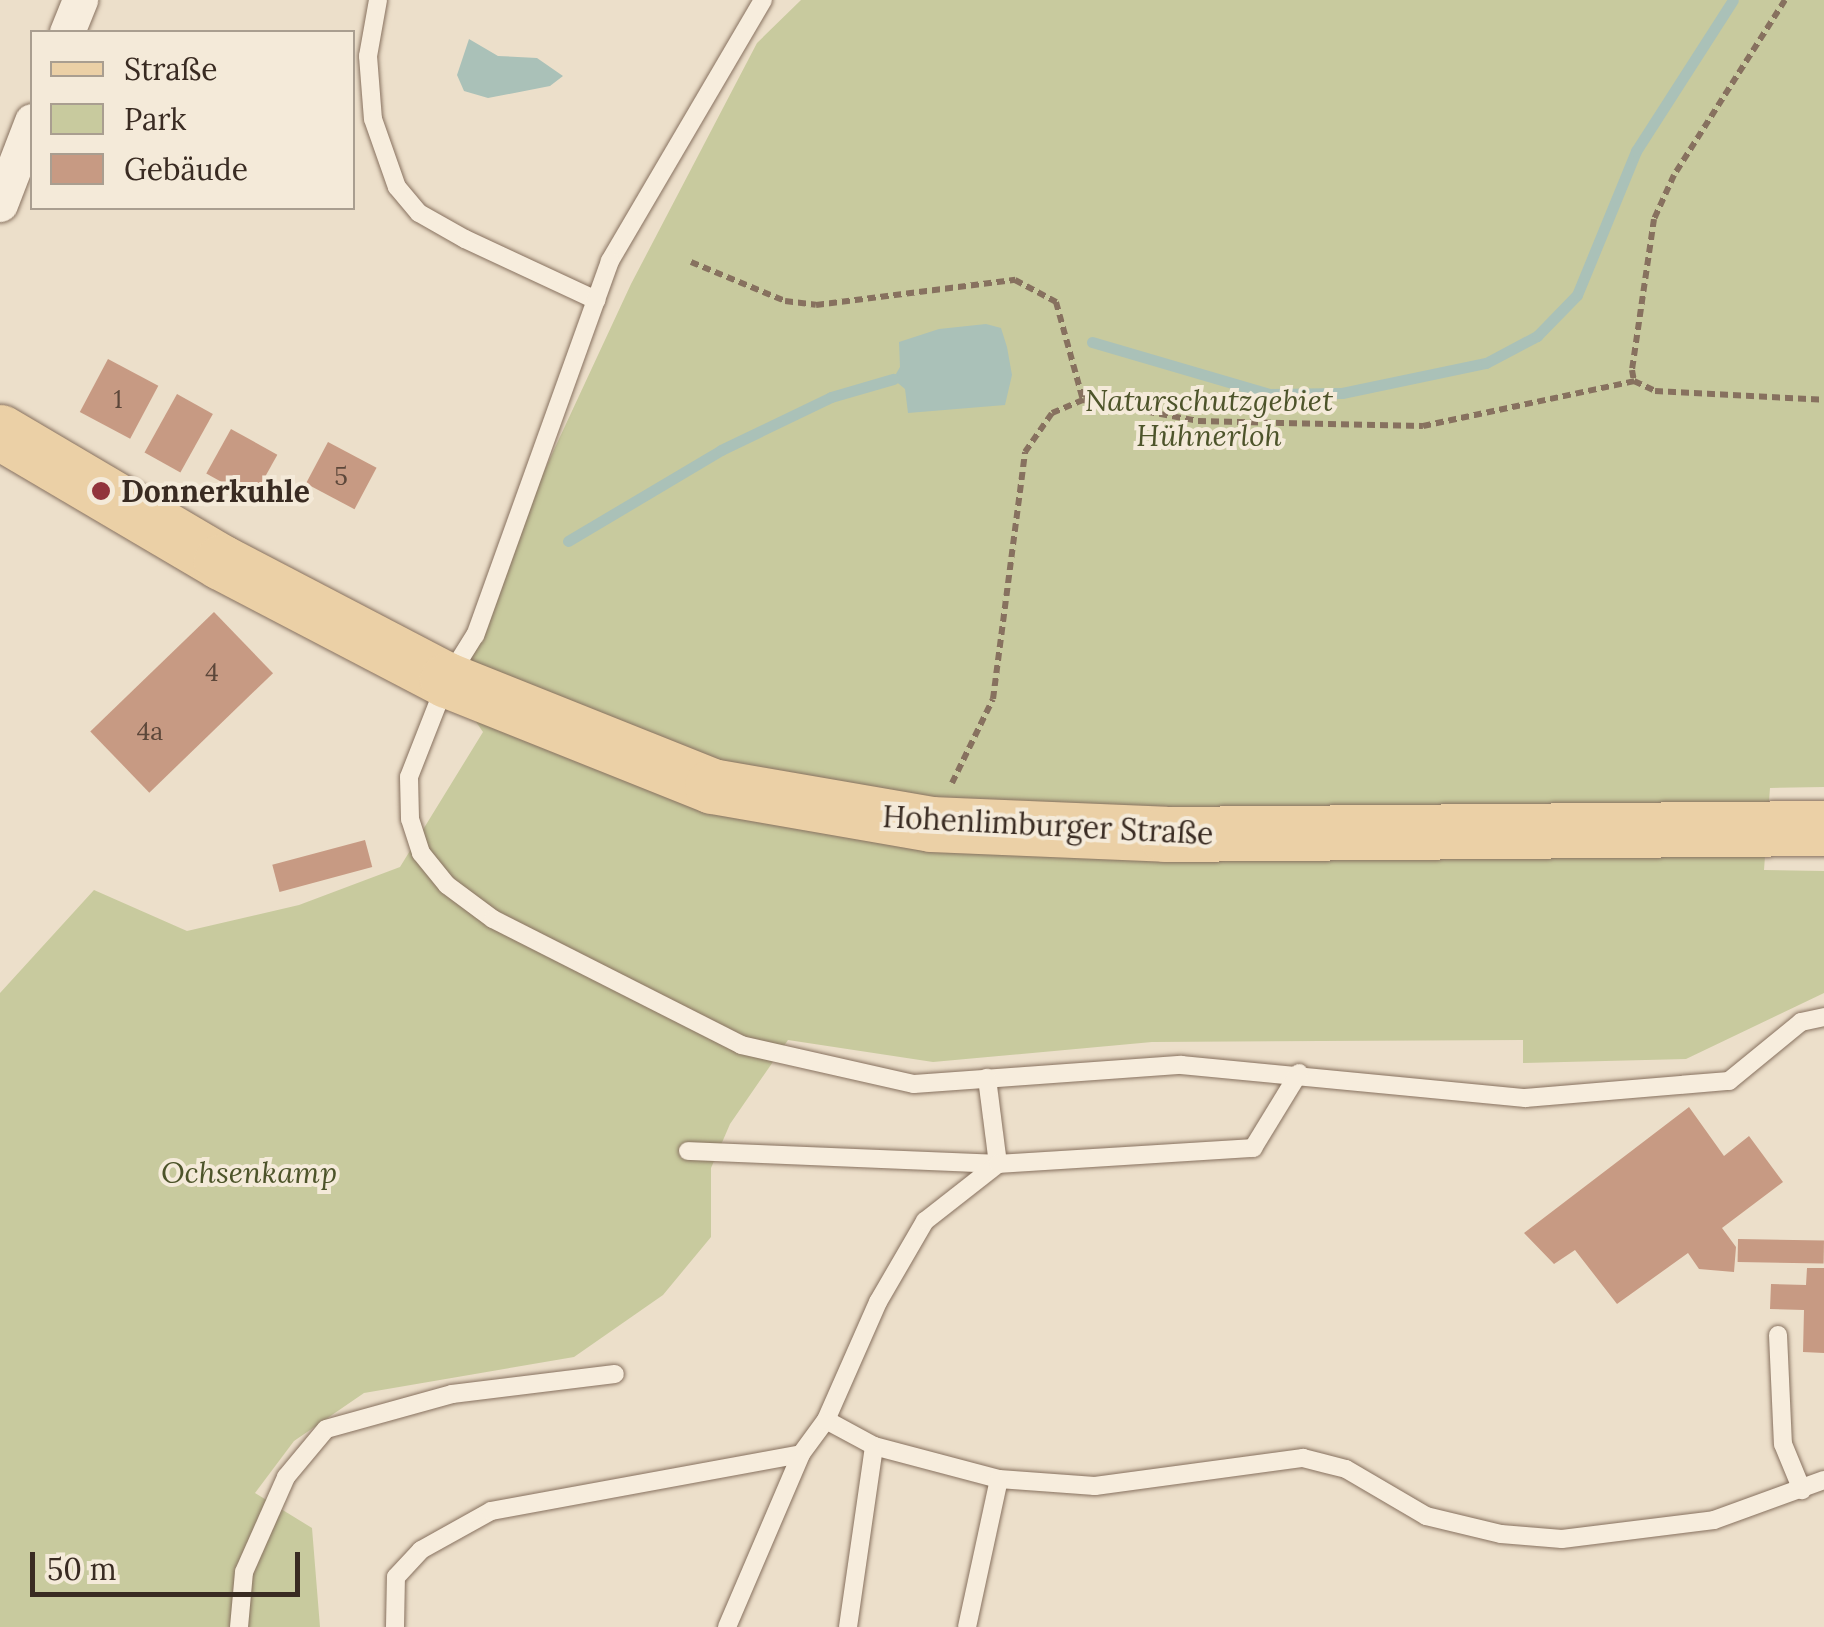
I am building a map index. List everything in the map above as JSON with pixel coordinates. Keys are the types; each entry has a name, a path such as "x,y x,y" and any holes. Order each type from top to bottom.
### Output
{"main road":[{"name":"Hohenlimburger Straße","path":"0,432 221,562 447,680 712,786 932,824 1434,837 1824,828"}],"street":[{"path":"68,30 80,0"},
{"path":"0,204 30,126"}],"lane":[{"path":"378,0 368,56 373,119 397,186 419,213 465,240 596,300"},
{"path":"764,0 610,261 476,635 447,680 409,777 410,819 422,853 446,885 493,919 741,1045 914,1084 1181,1064 1526,1098 1728,1081 1800,1022 1824,1017"},
{"path":"688,1151 998,1164 1253,1148 1299,1073"},
{"path":"986,1078 998,1164"},
{"path":"727,1627 801,1454 826,1420 878,1302 925,1221 998,1164"},
{"path":"1778,1335 1784,1444 1802,1490"},
{"path":"239,1627 244,1572 264,1525 286,1478 326,1429 452,1394 615,1374"},
{"path":"826,1420 874,1446 1000,1479 1095,1486 1304,1458 1346,1469 1426,1516 1562,1539 1714,1520 1824,1480"},
{"path":"848,1627 874,1446"},
{"path":"395,1627 396,1578 421,1550 492,1510 801,1454"},
{"path":"967,1627 1000,1479"}],"path":[{"path":"1634,382 1654,219 1674,175 1786,0"},
{"path":"691,262 785,301 816,305 1015,280 1056,302 1083,400"},
{"path":"932,824 993,699 1025,452 1052,413 1083,400 1198,421 1424,426 1634,382 1656,390 1824,400"}],"green space":[{"path":"801,0 1824,0 1824,787 1770,788 1764,870 1824,871 1824,993 1686,1059 1523,1063 1523,1040 1152,1042 933,1062 788,1040 730,1124 711,1168 711,1237 663,1295 574,1357 364,1393 294,1441 255,1493 312,1528 320,1627 0,1627 0,993 94,890 187,931 299,905 400,867 483,732 447,680 631,284 757,43"}],"shaded area":[{"path":"469,39 498,56 537,58 563,76 550,86 488,98 464,91 457,75"},
{"path":"986,324 1001,328 1007,347 1012,375 1005,405 908,413 905,389 893,379 900,367 899,342 939,329"}],"building":[{"path":"108,359 158,386 130,439 80,412"},
{"path":"177,394 213,414 180,472 145,453"},
{"path":"231,429 277,455 253,499 206,474"},
{"path":"328,442 377,468 354,509 306,483"},
{"path":"214,612 273,673 149,793 90,731"},
{"path":"365,840 372,867 280,892 272,865"},
{"path":"1689,1107 1724,1156 1749,1136 1783,1182 1722,1228 1736,1247 1734,1272 1699,1269 1688,1253 1617,1304 1575,1250 1554,1264 1524,1233"},
{"path":"1738,1239 1824,1241 1824,1263 1738,1262"},
{"path":"1807,1268 1824,1268 1824,1353 1803,1352 1804,1310 1770,1309 1771,1284 1806,1285"}],"waterway":[{"path":"1092,342 1270,394 1342,393 1486,363 1537,336 1577,295 1636,151 1733,0"},
{"path":"568,541 721,450 831,397 893,379"}],"place":[{"name":"Donnerkuhle","path":"101,491"}],"park label":[{"name":"Naturschutzgebiet Hühnerloh","path":"1209,417"},
{"name":"Ochsenkamp","path":"249,1172"}]}
